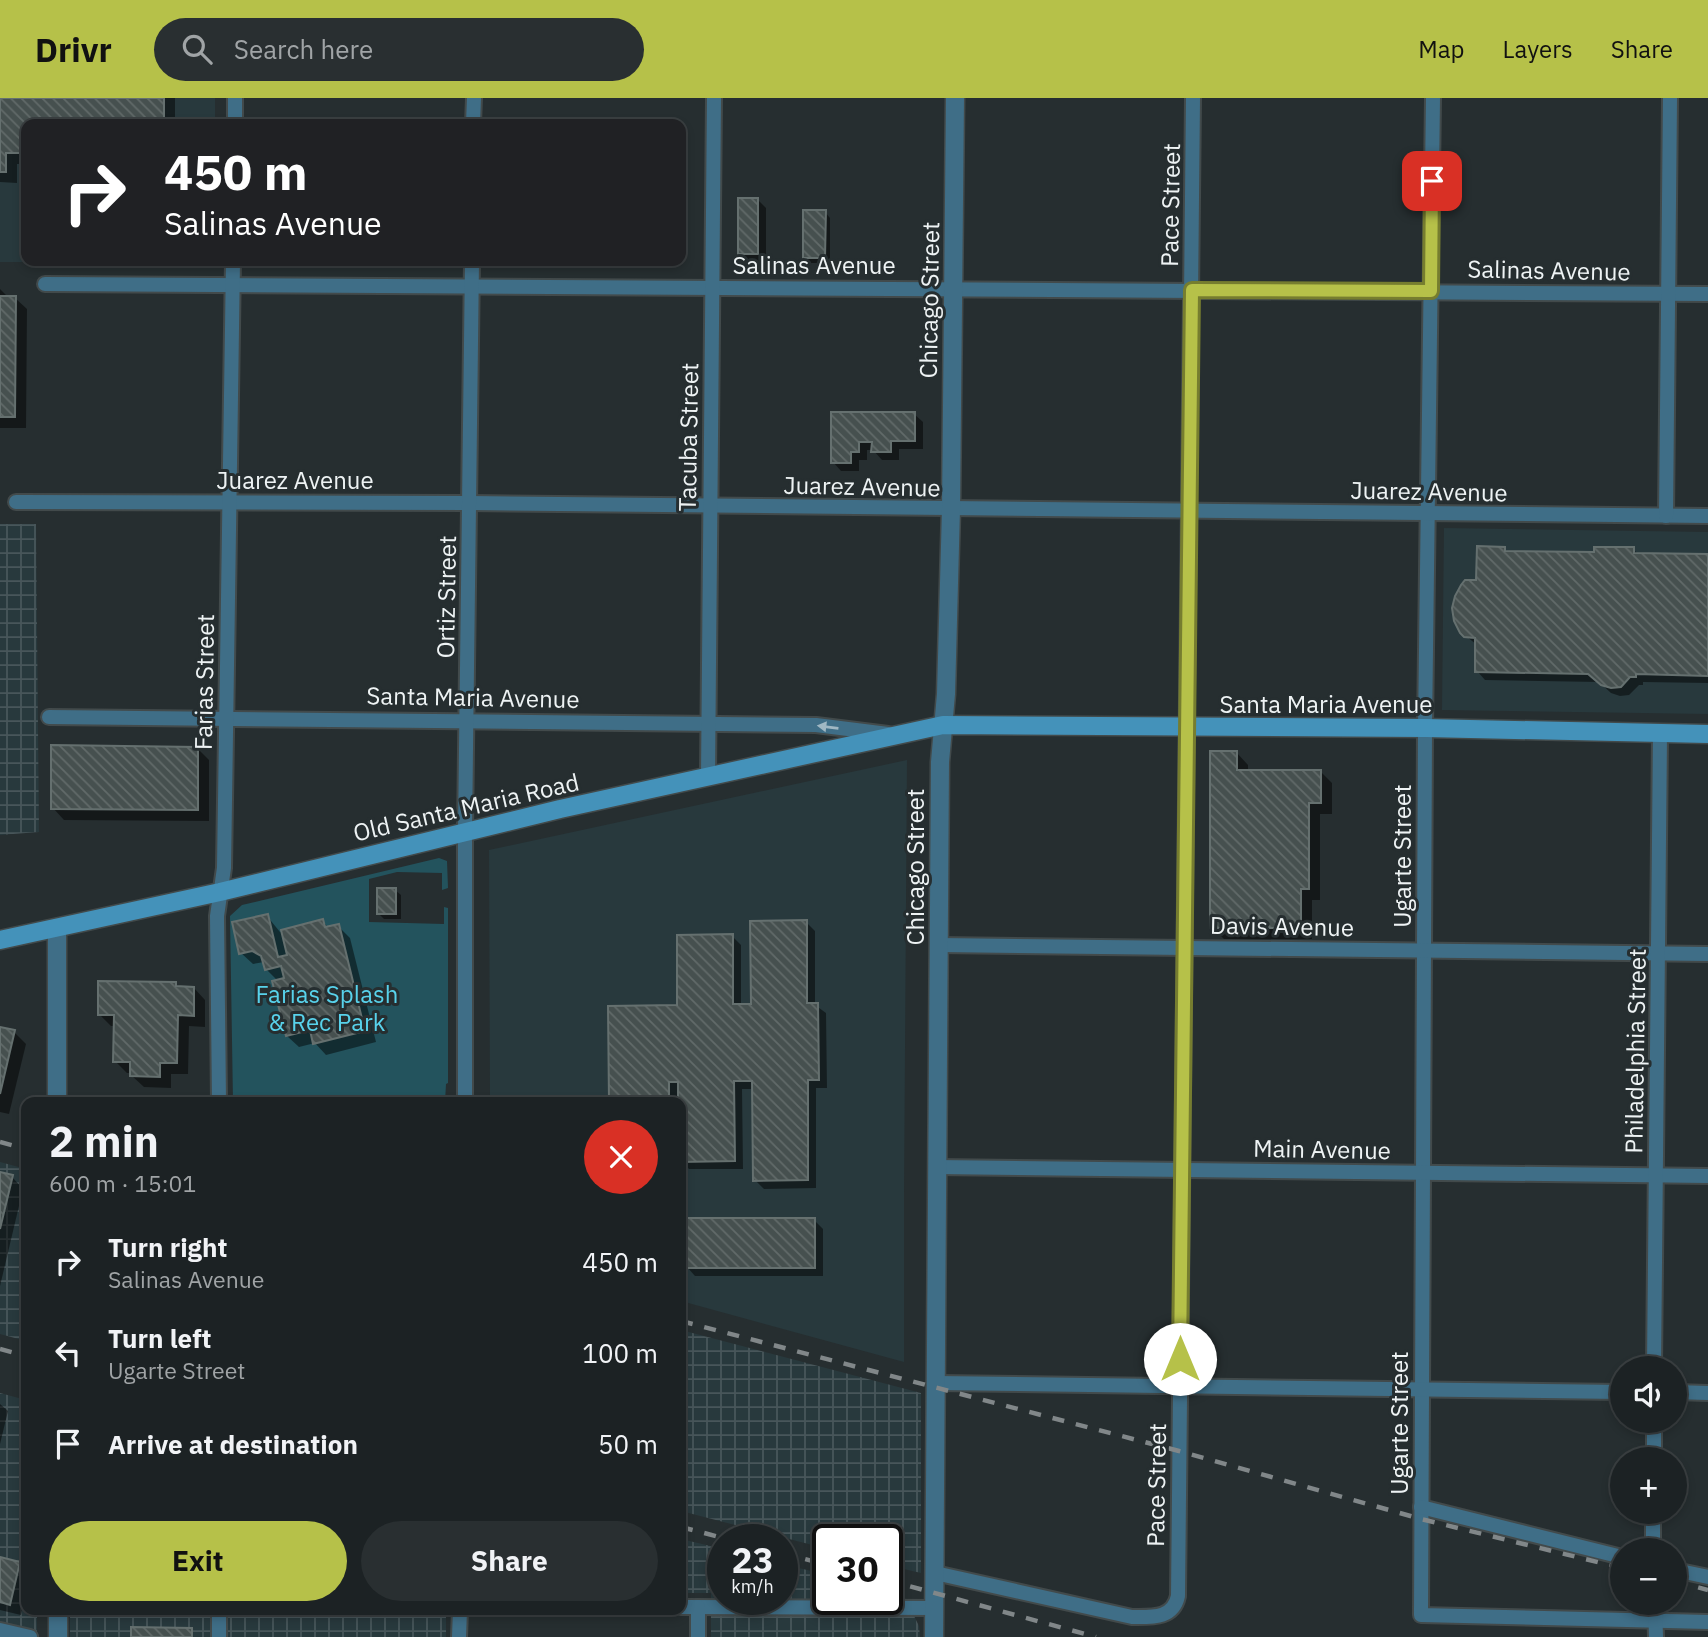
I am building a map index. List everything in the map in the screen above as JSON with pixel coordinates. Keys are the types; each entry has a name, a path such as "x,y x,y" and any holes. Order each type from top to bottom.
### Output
{"main road":[{"name":"Santa Maria Avenue","path":"943,725 1425,728 1708,734"},
{"name":"Old Santa Maria Road","path":"0,940 220,892 466,831 943,725"}],"street":[{"path":"234,119 235,98"},
{"path":"473,119 474,98"},
{"name":"Tacuba Street","path":"708,776 714,98"},
{"name":"Chicago Street","path":"934,1637 940,762 951,509 955,98"},
{"name":"Pace Street","path":"935,1573 1132,1617 1157,1616 1171,1612 1178,1596 1193,98"},
{"name":"Ugarte Street","path":"1433,98 1425,728 1421,1615 1656,1620"},
{"path":"1666,516 1670,98"},
{"name":"Farias Street","path":"219,1097 217,916 224,868 233,266"},
{"name":"Ortiz Street","path":"465,1097 472,266"},
{"name":"Salinas Avenue","path":"45,284 1708,294"},
{"name":"Juarez Avenue","path":"16,502 470,503 1708,516"},
{"name":"Santa Maria Avenue","path":"49,717 816,725 896,735"},
{"name":"Philadelphia Street","path":"1654,1356 1660,734"},
{"path":"57,928 57,1097"},
{"name":"Davis Avenue","path":"939,945 1708,954"},
{"name":"Main Avenue","path":"936,1167 1708,1176"},
{"path":"936,1383 1610,1392"},
{"path":"1687,1392 1708,1393"},
{"path":"1421,1507 1610,1555"},
{"path":"1687,1573 1708,1577"},
{"path":"686,1607 934,1608"},
{"path":"698,1607 698,1637"},
{"path":"58,1615 58,1637"},
{"path":"219,1615 219,1637"},
{"path":"460,1615 460,1637"},
{"path":"1656,1615 1656,1637"},
{"path":"1656,1620 1708,1622"},
{"path":"0,1629 30,1637"}],"shaded area":[{"path":"0,98 215,98 215,119 21,119 21,262 0,262"},
{"path":"0,524 36,524 39,832 0,835"},
{"path":"1444,528 1708,532 1708,714 1442,710"},
{"path":"907,760 904,1362 686,1302 686,1097 490,1097 489,850"},
{"path":"0,1162 21,1168 21,1340 0,1334"},
{"path":"686,1331 921,1393 921,1573 903,1569 903,1524 812,1524 812,1545 798,1541 798,1524 731,1524 686,1512"},
{"path":"0,1393 21,1399 21,1615 37,1615 37,1637 0,1637"},
{"path":"686,1540 707,1545 707,1593 686,1593"},
{"path":"798,1568 812,1571 812,1615 903,1615 903,1594 919,1626 920,1637 711,1637 711,1615 798,1615"},
{"path":"70,1615 446,1615 446,1637 70,1637"}],"green space":[{"name":"Farias Splash & Rec Park","path":"439,858 447,861 448,888 442,890 442,873 397,872 369,879 369,922 444,924 444,907 448,908 448,1083 445,1097 233,1097 230,916 242,905"}],"building":[{"path":"0,98 164,98 164,119 21,119 21,153 6,153 6,172 0,172"},
{"path":"738,198 758,198 758,254 738,254"},
{"path":"803,210 826,210 825,258 803,258"},
{"path":"0,296 16,296 15,417 0,417"},
{"path":"831,412 915,412 915,441 891,441 891,452 871,452 872,442 859,442 859,452 851,452 851,463 831,463"},
{"path":"1477,546 1505,547 1505,551 1594,552 1594,547 1634,547 1634,553 1708,554 1708,676 1636,674 1636,677 1630,677 1621,687 1611,688 1601,685 1588,674 1475,672 1475,638 1464,637 1460,633 1452,608 1455,596 1465,580 1476,580"},
{"path":"51,745 198,747 198,810 51,809"},
{"path":"1210,751 1237,751 1237,770 1321,770 1321,803 1309,803 1309,889 1301,889 1301,928 1210,928"},
{"path":"377,888 396,888 396,914 377,914"},
{"path":"268,914 278,957 287,955 281,930 323,919 325,927 339,924 365,1031 313,1044 310,1030 286,1036 272,981 284,978 281,966 265,970 261,956 252,951 239,954 232,922"},
{"path":"807,920 807,1003 818,1003 819,1080 808,1080 808,1180 753,1181 752,1081 734,1081 735,1161 686,1162 686,1097 678,1097 678,1082 669,1082 669,1097 609,1097 608,1006 677,1005 677,935 733,934 733,1004 751,1004 750,921"},
{"path":"98,981 176,982 176,986 194,987 194,1016 178,1015 177,1063 160,1063 160,1077 130,1076 130,1062 113,1062 114,1015 98,1015"},
{"path":"0,1027 15,1030 0,1094"},
{"path":"0,1172 13,1175 0,1229"},
{"path":"686,1218 815,1218 815,1268 686,1268"},
{"path":"0,1557 20,1562 10,1605 0,1602"},
{"path":"131,1627 192,1628 192,1637 131,1637"}],"railway":[{"path":"0,1142 21,1148"},
{"path":"686,1322 1179,1451 1421,1519 1610,1565"},
{"path":"0,1349 21,1355"},
{"path":"686,1528 707,1534"},
{"path":"798,1557 812,1561"},
{"path":"903,1584 1096,1637"},
{"path":"1687,1584 1708,1590"}],"route":[{"path":"1180,1359 1192,290 1431,291 1432,181"}]}
